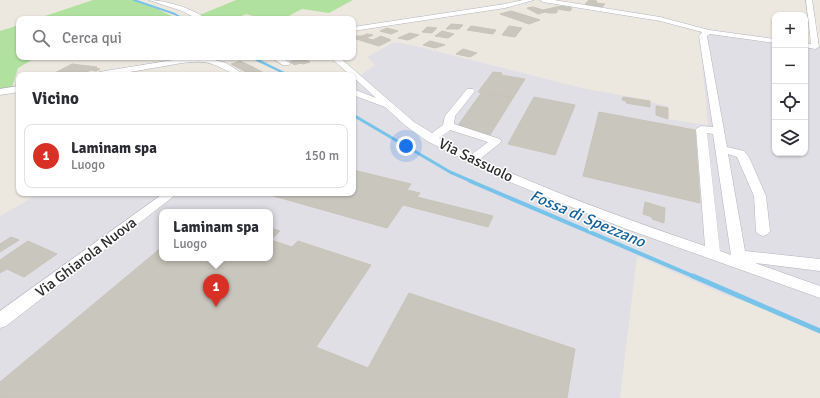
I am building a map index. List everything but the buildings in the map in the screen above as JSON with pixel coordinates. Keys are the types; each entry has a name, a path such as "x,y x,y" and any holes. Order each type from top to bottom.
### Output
{"street":[{"path":"152,0 184,10 197,16"},
{"path":"356,29 505,6 531,0"},
{"path":"544,0 660,19 709,32 772,41"},
{"path":"808,46 818,47 809,0"},
{"path":"709,32 703,36 739,260 820,265"},
{"path":"116,72 184,60"},
{"path":"179,61 192,60"},
{"path":"208,60 235,72"},
{"path":"218,60 223,66"},
{"path":"280,60 286,63"},
{"name":"Via Sassuolo","path":"337,60 349,72"},
{"name":"Via Sassuolo","path":"356,75 394,110 431,139 472,160 509,177 626,224 713,254 739,260 820,292"},
{"path":"0,92 16,89"},
{"path":"431,139 448,126 450,116 470,91"},
{"path":"356,93 377,100 394,110"},
{"path":"448,126 496,141 472,160"},
{"path":"713,254 701,129 718,131"},
{"path":"721,149 740,153 743,157 760,196 763,231"},
{"name":"Via Ghiarola Nuova","path":"0,322 168,196"}],"shaded area":[{"path":"699,29 772,40 772,156 808,156 808,45 820,47 820,331 794,318 725,295 637,256 620,398 0,398 0,216 35,196 356,196 356,78 375,65 367,57 394,42 416,46 582,88 631,97 667,106 667,119 708,125"}],"green space":[{"path":"93,0 133,0 172,16 45,16"},
{"path":"236,0 353,0 329,13 302,9 289,16 253,16 246,14 241,16 197,16"},
{"path":"16,26 16,60 32,60 18,68 12,87 0,89 0,31"}],"waterway":[{"name":"Fossa di Spezzano","path":"134,0 178,16"},
{"name":"Fossa di Spezzano","path":"257,60 282,72"},
{"name":"Fossa di Spezzano","path":"356,117 450,172 473,182"},
{"name":"Fossa di Spezzano","path":"470,181 695,277"},
{"name":"Fossa di Spezzano","path":"693,276 820,331"}],"place":[{"name":"Laminam spa","path":"216,307"}]}
